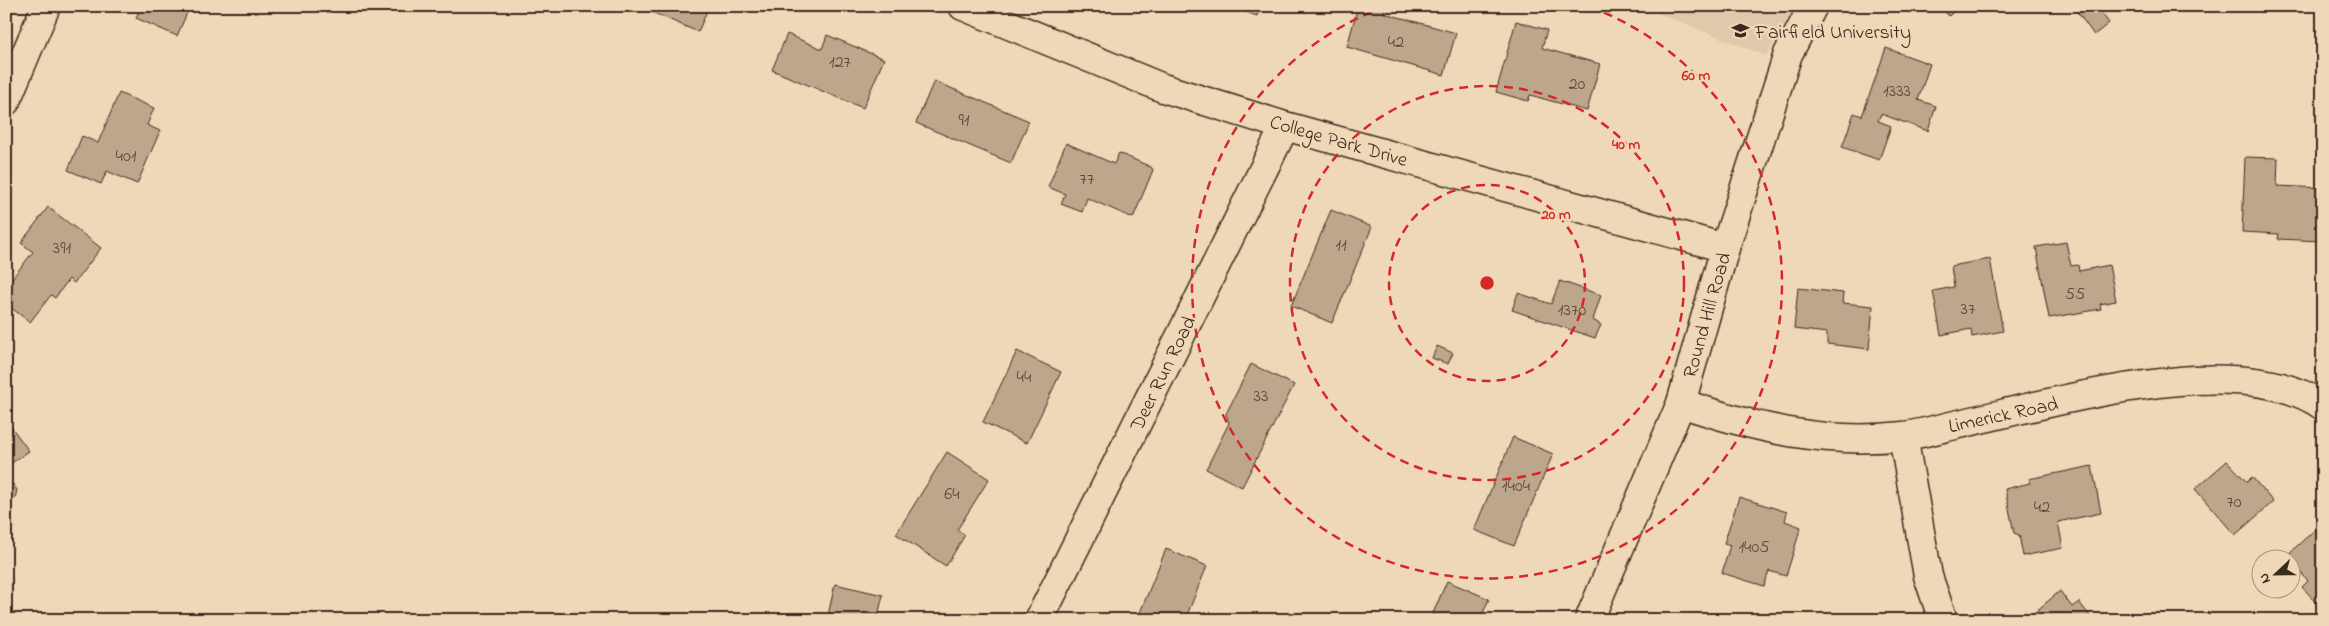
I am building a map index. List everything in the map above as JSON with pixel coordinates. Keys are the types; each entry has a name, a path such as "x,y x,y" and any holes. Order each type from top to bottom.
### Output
{"street":[{"path":"6,101 46,6"},
{"name":"College Park Drive","path":"963,6 1164,88 1285,126 1725,248"},
{"name":"Round Hill Road","path":"1589,620 1681,403 1725,248 1788,54 1814,6"},
{"name":"Deer Run Road","path":"1039,620 1285,126"},
{"name":"Limerick Road","path":"1681,403 1740,423 1783,433 1830,438 1903,436 2109,392 2170,381 2232,379 2272,384 2296,392 2323,406"},
{"path":"1903,436 1928,576 1943,620"}],"shaded area":[{"name":"Fairfield University","path":"1640,6 1795,6 1766,56"}],"building":[{"path":"141,6 190,6 177,36 136,18"},
{"path":"638,6 709,6 698,32"},
{"path":"1229,6 1260,6 1257,16"},
{"path":"1358,6 1386,6 1384,13 1456,33 1444,75 1347,47"},
{"path":"1940,6 1959,6 1949,16"},
{"path":"2081,6 2096,6 2109,23 2094,35 2076,10"},
{"path":"1516,21 1547,30 1542,48 1600,64 1587,111 1530,95 1528,101 1496,92"},
{"path":"787,34 822,49 827,35 884,59 863,108 772,70"},
{"path":"1886,48 1930,64 1918,100 1936,106 1928,131 1881,114 1878,121 1891,126 1879,160 1842,147 1854,113 1862,116"},
{"path":"934,81 1029,121 1011,163 916,123"},
{"path":"119,93 154,108 147,125 160,131 137,184 107,171 101,184 68,170 82,136 98,143"},
{"path":"1066,143 1114,164 1119,153 1151,167 1153,170 1133,218 1087,198 1082,212 1061,204 1065,194 1048,187"},
{"path":"2245,157 2278,158 2277,186 2323,188 2321,241 2278,239 2279,234 2242,232"},
{"path":"48,207 101,248 74,283 69,279 55,298 51,295 30,322 6,304 6,286 33,252 21,243"},
{"path":"1331,210 1372,227 1332,323 1291,306"},
{"path":"2066,242 2071,266 2078,265 2079,271 2109,265 2116,301 2100,304 2101,309 2049,318 2036,247"},
{"path":"1990,259 2003,331 1972,337 1971,329 1941,335 1933,291 1954,287 1951,266"},
{"path":"1560,281 1601,295 1593,320 1601,325 1595,338 1512,310 1518,293 1551,304"},
{"path":"1798,288 1843,293 1842,303 1873,306 1869,349 1827,344 1827,333 1794,329"},
{"path":"1437,346 1453,353 1448,364 1432,358"},
{"path":"1017,351 1061,372 1027,443 983,422"},
{"path":"1251,364 1294,385 1242,487 1206,469 1229,423 1226,414"},
{"path":"6,420 29,451 6,467"},
{"path":"1513,437 1553,454 1514,546 1474,530"},
{"path":"947,452 989,479 957,530 965,535 946,566 896,534"},
{"path":"2227,461 2247,482 2252,477 2273,502 2235,535 2195,489"},
{"path":"2092,466 2101,513 2058,522 2063,548 2023,556 2019,535 2014,533 2005,489 2030,483 2029,479"},
{"path":"6,475 17,490 15,498 6,504"},
{"path":"1739,497 1787,512 1785,521 1801,527 1786,576 1769,571 1764,586 1722,573 1730,545 1724,543"},
{"path":"2319,526 2323,531 2323,609 2302,587 2308,581 2302,574 2302,548 2295,548"},
{"path":"1166,549 1207,566 1185,620 1137,620"},
{"path":"1447,581 1489,599 1480,620 1430,620"},
{"path":"835,584 883,595 877,620 827,620"},
{"path":"2060,591 2072,607 2079,602 2093,620 2031,620 2029,617"}],"place":[{"name":"Fairfield University","path":"1741,31"}]}
